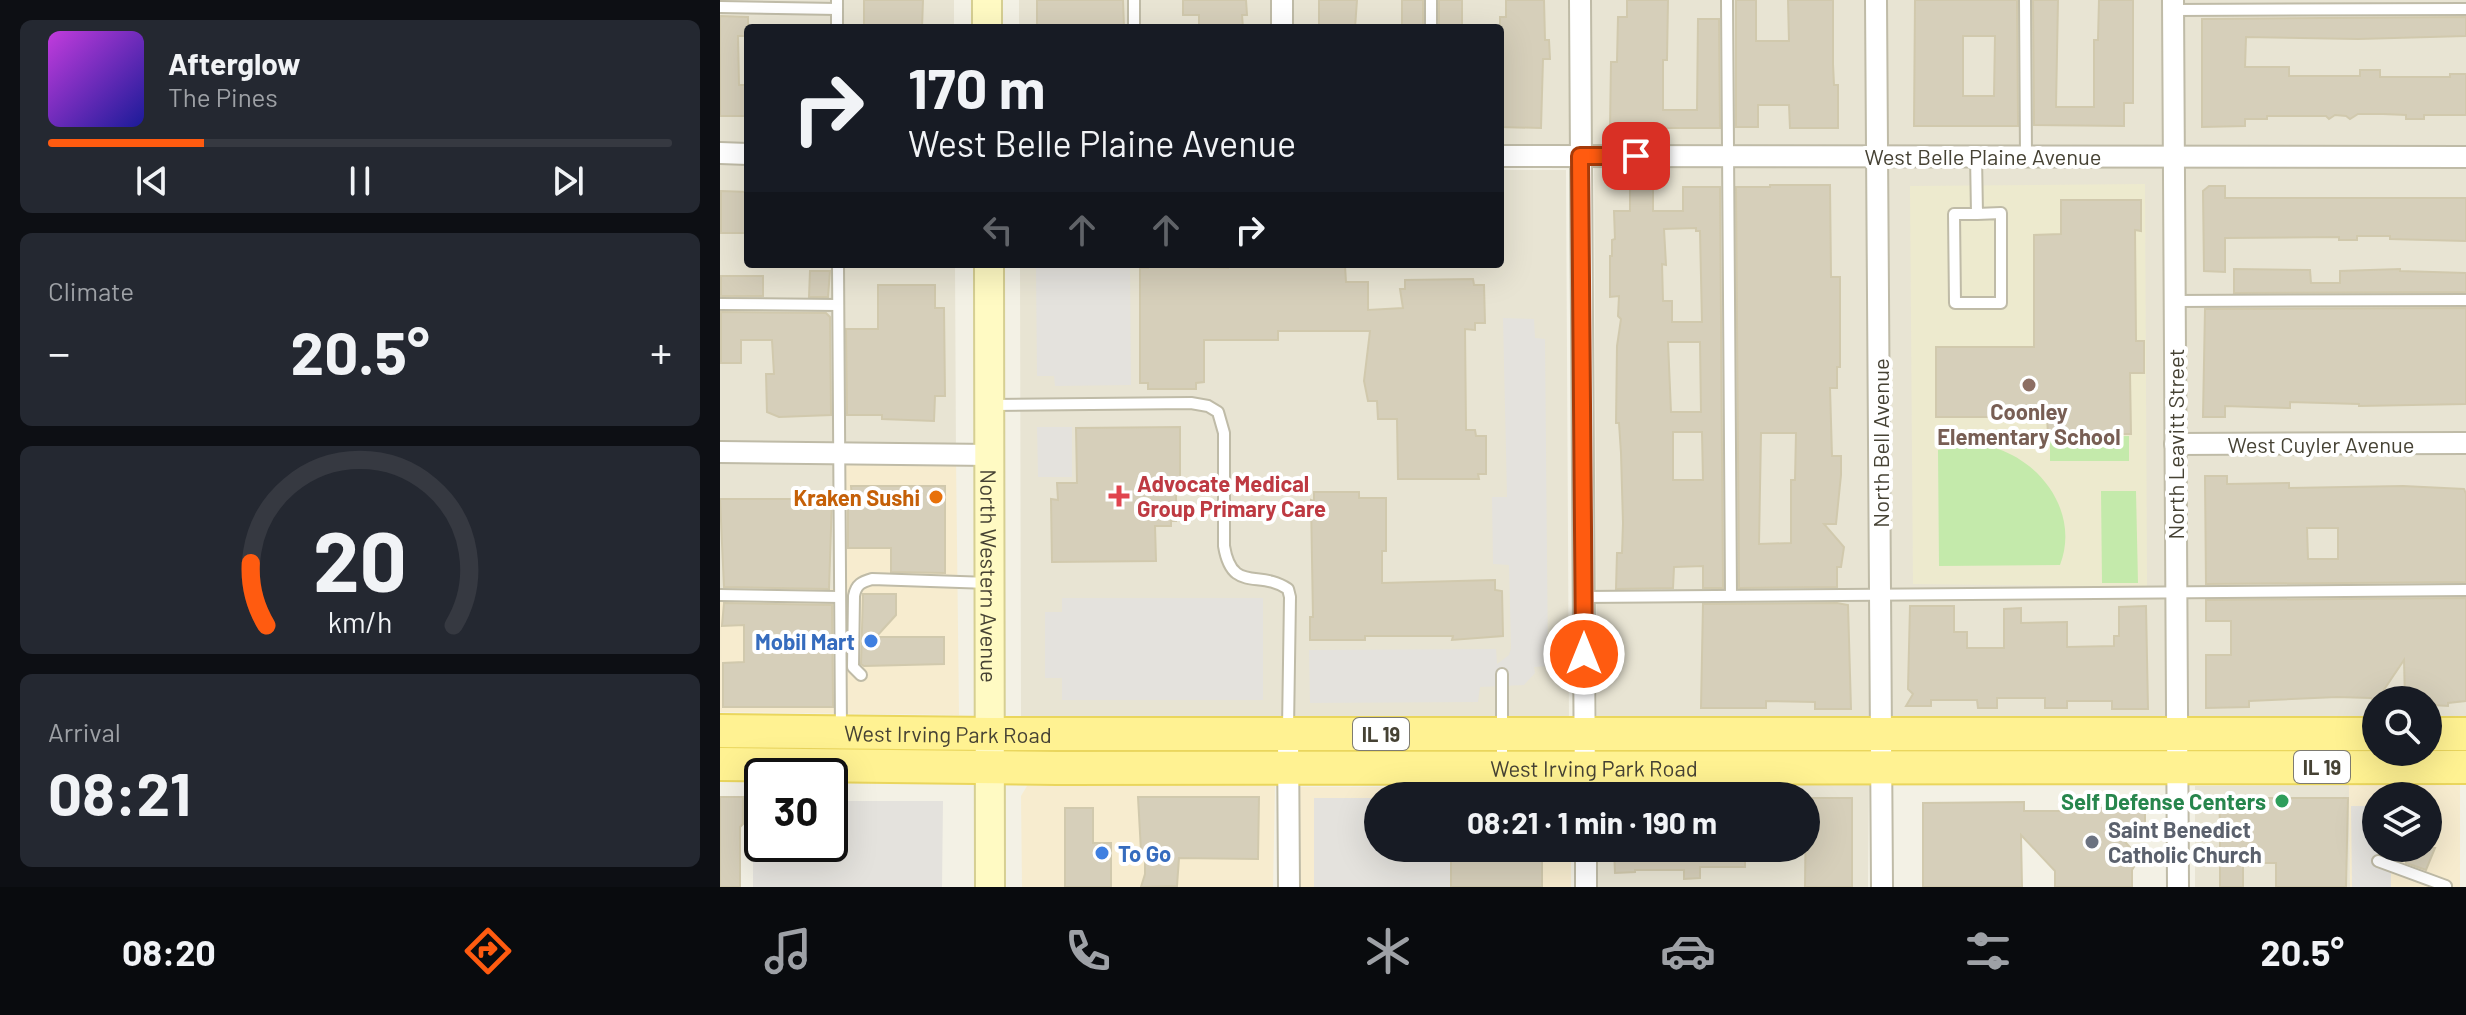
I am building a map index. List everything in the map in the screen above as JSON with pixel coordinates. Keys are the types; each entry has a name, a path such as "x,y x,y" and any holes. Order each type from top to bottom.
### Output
{"main road":[{"path":"987,0 987,24"},
{"name":"North Western Avenue","path":"989,268 990,887"},
{"name":"West Irving Park Road","path":"720,731 990,767 1288,768 1437,782 1502,768 1585,782 1882,768 2466,767"},
{"name":"West Irving Park Road","path":"720,764 991,734 2362,734"},
{"path":"2442,734 2466,734"}],"street":[{"path":"1282,0 1282,24"},
{"path":"1580,0 1585,782"},
{"name":"North Bell Avenue","path":"1876,0 1882,887"},
{"name":"North Leavitt Street","path":"2173,5 2178,887"},
{"path":"720,153 744,154"},
{"name":"West Belle Plaine Avenue","path":"1504,156 2466,157"},
{"name":"West Cuyler Avenue","path":"2175,444 2466,443"},
{"path":"720,452 991,455"},
{"path":"1288,734 1289,887"},
{"path":"1586,862 1586,887"}],"lane":[{"path":"1134,0 1134,24"},
{"path":"1431,0 1431,24"},
{"path":"1727,0 1731,595"},
{"path":"2025,0 2026,157"},
{"path":"720,7 837,5"},
{"path":"2173,5 2466,9"},
{"path":"1976,156 1977,214"},
{"path":"2001,213 2001,303 1955,303 1954,214 1977,214 2001,213"},
{"path":"838,268 841,749"},
{"path":"2174,301 2466,300"},
{"path":"720,304 838,305"},
{"path":"991,405 1191,403 1208,406 1218,412 1224,433 1224,546 1227,561 1232,571 1240,577 1270,580 1288,589 1290,597 1288,734"},
{"path":"861,675 853,667 854,596 855,588 861,583 872,579 991,583"},
{"path":"1584,597 2466,590"},
{"path":"720,595 840,597"},
{"path":"1502,674 1502,768"},
{"path":"2381,862 2446,886"}],"shaded area":[{"path":"720,0 954,0 954,24 744,24 744,268 955,268 956,457 841,589 720,589"},
{"path":"1019,0 2466,0 2466,718 2442,718 2442,686 2362,686 2362,718 1597,717 1594,145 1504,144 1504,24 1019,24"},
{"path":"1504,170 1566,170 1569,723 1021,718 1020,268 1504,268"},
{"name":"Coonley Elementary School","path":"2145,184 2147,587 1913,584 1910,186"},
{"path":"1036,268 1130,268 1131,385 1055,386 1054,376 1037,376"},
{"path":"1503,318 1534,319 1535,338 1545,339 1548,666 1534,667 1535,673 1524,685 1480,687 1478,702 1310,703 1309,650 1496,649 1497,664 1509,655 1509,565 1493,564 1492,497 1507,497"},
{"path":"1037,427 1072,427 1072,477 1038,477"},
{"path":"841,456 956,457 959,715 720,712 720,589 841,589"},
{"path":"1062,598 1263,598 1263,700 1062,700 1062,678 1045,678 1045,612 1062,612"},
{"path":"1869,782 1868,887 1598,887 1598,862 1820,862 1820,783"},
{"path":"2349,785 2350,887 2195,887 2195,786"},
{"path":"2349,785 2362,785 2362,862 2442,862 2442,785 2460,785 2460,887 2350,887"},
{"path":"1027,786 1275,786 1273,887 1022,887 1021,796"},
{"path":"1300,787 1364,787 1364,862 1571,862 1571,887 1300,887"},
{"path":"1314,798 1364,798 1364,862 1451,862 1451,887 1314,887"},
{"path":"848,801 943,801 942,887 753,887 753,862 848,862"},
{"path":"2351,806 2362,806 2362,862 2391,862 2391,887 2352,887"}],"green space":[{"path":"2129,436 2129,461 2050,461 2050,437"},
{"path":"1966,445 1986,446 2015,457 2043,480 2054,495 2065,528 2065,547 2060,565 1939,566 1938,450"},
{"path":"2101,491 2136,491 2138,583 2102,583"}],"building":[{"path":"864,0 923,0 922,24 864,24"},
{"path":"1037,0 1123,0 1124,24 1037,24"},
{"path":"1183,0 1246,0 1247,15 1242,15 1243,24 1199,24 1199,15 1183,15"},
{"path":"1319,0 1357,0 1355,24 1319,24"},
{"path":"1402,0 1423,0 1423,24 1402,24"},
{"path":"1439,0 1462,0 1462,24 1439,24"},
{"path":"1506,0 1544,0 1545,40 1549,40 1550,59 1543,59 1541,128 1504,127 1504,24 1500,24 1500,17 1506,17"},
{"path":"1627,0 1668,0 1663,110 1697,110 1698,19 1719,19 1720,128 1610,128 1611,62 1617,62 1618,17 1627,17"},
{"path":"1736,0 1756,0 1756,41 1789,41 1788,0 1833,0 1833,64 1834,85 1838,85 1838,128 1790,128 1789,105 1758,105 1758,127 1736,127"},
{"path":"1915,0 2017,0 2018,126 1914,126","holes":["1963,36 1995,36 1994,96 1963,96"]},
{"path":"2033,0 2058,0 2056,107 2094,107 2094,40 2098,40 2099,0 2133,0 2133,103 2124,103 2124,126 2034,125"},
{"path":"720,16 748,17 748,24 744,24 744,36 738,36 739,85 744,85 744,116 720,116"},
{"path":"2466,17 2466,36 2358,39 2246,37 2245,67 2289,67 2289,76 2360,76 2360,70 2380,70 2380,77 2450,77 2450,74 2466,74 2466,115 2424,115 2424,119 2383,114 2358,114 2350,119 2335,115 2329,119 2326,116 2267,116 2267,119 2245,119 2245,126 2202,127 2202,19"},
{"path":"1830,185 1831,277 1840,277 1840,367 1837,367 1837,388 1830,388 1832,456 1841,456 1841,475 1836,524 1824,524 1844,547 1841,567 1837,567 1837,587 1739,588 1736,187","holes":["1761,433 1796,433 1795,480 1791,480 1791,543 1759,544"]},
{"path":"2209,186 2225,186 2225,198 2466,198 2466,241 2390,239 2390,236 2357,236 2357,240 2339,240 2339,237 2225,238 2225,272 2204,271 2203,191"},
{"path":"1683,187 1720,187 1723,588 1703,588 1703,566 1674,567 1673,588 1616,589 1617,553 1622,553 1623,523 1619,423 1616,423 1617,346 1621,319 1618,316 1619,296 1610,297 1614,211 1630,211 1630,188 1653,188 1653,211 1683,211","holes":["1696,228 1700,231 1702,322 1672,322 1672,301 1663,301 1662,264 1666,265 1664,229","1668,342 1700,342 1701,412 1671,412","1673,432 1702,432 1703,480 1673,480"]},
{"path":"721,191 744,192 744,233 721,233"},
{"path":"2061,200 2141,200 2141,231 2135,230 2136,341 2144,341 2144,373 2130,373 2131,434 2048,434 2047,417 1936,417 1936,347 2034,347 2034,235 2061,234"},
{"path":"1140,268 1345,268 1346,282 1368,282 1368,310 1403,308 1400,289 1405,289 1405,280 1473,279 1474,285 1484,285 1485,323 1475,323 1475,330 1465,329 1466,430 1475,430 1476,436 1486,436 1486,474 1478,474 1479,479 1398,479 1397,419 1378,419 1377,401 1368,401 1364,381 1370,331 1278,331 1278,340 1204,340 1204,382 1196,383 1196,389 1148,389 1148,383 1140,383"},
{"path":"2234,269 2310,270 2311,283 2340,283 2340,271 2400,269 2466,273 2466,292 2234,293"},
{"path":"810,271 830,271 828,297 809,297"},
{"path":"721,276 763,276 763,296 721,296"},
{"path":"878,285 935,285 935,308 944,308 945,396 935,396 934,421 882,419 882,415 847,415 846,329 878,329"},
{"path":"2466,308 2466,404 2359,406 2290,402 2290,408 2225,406 2225,417 2203,417 2205,309"},
{"path":"721,312 826,313 830,317 831,415 779,417 767,412 766,374 774,374 772,340 741,340 741,363 721,363"},
{"name":"Advocate Medical Group Primary Care","path":"1180,427 1180,490 1176,490 1176,521 1171,521 1171,526 1155,526 1156,561 1052,562 1051,499 1058,500 1057,483 1077,483 1076,428"},
{"path":"2205,476 2227,476 2227,484 2289,483 2289,488 2403,486 2464,489 2466,494 2466,582 2206,584","holes":["2307,528 2338,528 2338,559 2308,559"]},
{"path":"851,486 945,486 945,573 891,572 891,548 848,548"},
{"path":"1314,492 1359,492 1359,498 1386,498 1386,551 1382,551 1382,583 1495,580 1495,590 1502,591 1503,636 1452,640 1453,636 1365,636 1365,640 1310,640 1310,617 1313,617 1311,500 1314,501"},
{"path":"720,499 832,499 829,589 724,587"},
{"path":"863,594 896,594 896,615 876,637 944,637 944,664 861,664"},
{"path":"2466,598 2466,701 2442,706 2442,686 2405,686 2404,660 2386,686 2362,686 2362,698 2249,701 2249,707 2206,708 2206,655 2231,655 2231,621 2206,621 2206,600"},
{"path":"724,603 832,605 833,707 723,707 723,663 744,662 744,625 722,626"},
{"path":"1703,604 1848,605 1851,709 1815,709 1815,702 1766,701 1766,708 1701,708"},
{"path":"1910,606 1954,606 1954,632 1967,632 1967,648 2004,648 2004,609 2021,608 2021,623 2067,622 2067,647 2114,646 2114,636 2119,636 2119,607 2146,606 2148,709 2112,709 2112,701 2067,701 2067,708 2045,708 2045,698 1997,698 1997,708 1978,708 1977,700 1931,700 1931,706 1906,706 1913,694 1908,689"},
{"path":"720,797 743,797 740,887 720,887"},
{"path":"1138,797 1259,797 1258,859 1179,858 1177,886 1141,887 1145,874 1145,850 1141,851"},
{"path":"1820,798 1852,798 1852,887 1805,887 1805,862 1820,862"},
{"path":"2226,798 2348,798 2346,887 2276,887 2276,863 2243,863 2243,887 2220,887 2220,836 2217,825 2220,822 2219,803"},
{"path":"2024,802 2024,811 2064,811 2064,807 2145,809 2145,833 2117,833 2137,855 2132,870 2132,887 2055,887 2055,871 2021,835 2022,887 1923,887 1923,803"},
{"path":"1065,808 1093,808 1093,843 1111,843 1111,887 1065,887"},
{"path":"1451,862 1542,862 1542,887 1451,887"},
{"path":"1615,862 1745,862 1745,867 1700,867 1700,878 1684,879 1684,870 1615,873"},
{"path":"2406,862 2429,862 2426,870"}],"place":[{"name":"Coonley Elementary School","path":"2029,385"},
{"name":"Advocate Medical Group Primary Care","path":"1119,496"},
{"name":"Kraken Sushi","path":"936,497"},
{"name":"Mobil Mart","path":"871,641"},
{"name":"Self Defense Centers","path":"2282,801"},
{"name":"Saint Benedict Catholic Church","path":"2092,842"},
{"name":"To Go","path":"1102,853"}],"route":[{"path":"1584,654 1580,156 1636,156"}]}
